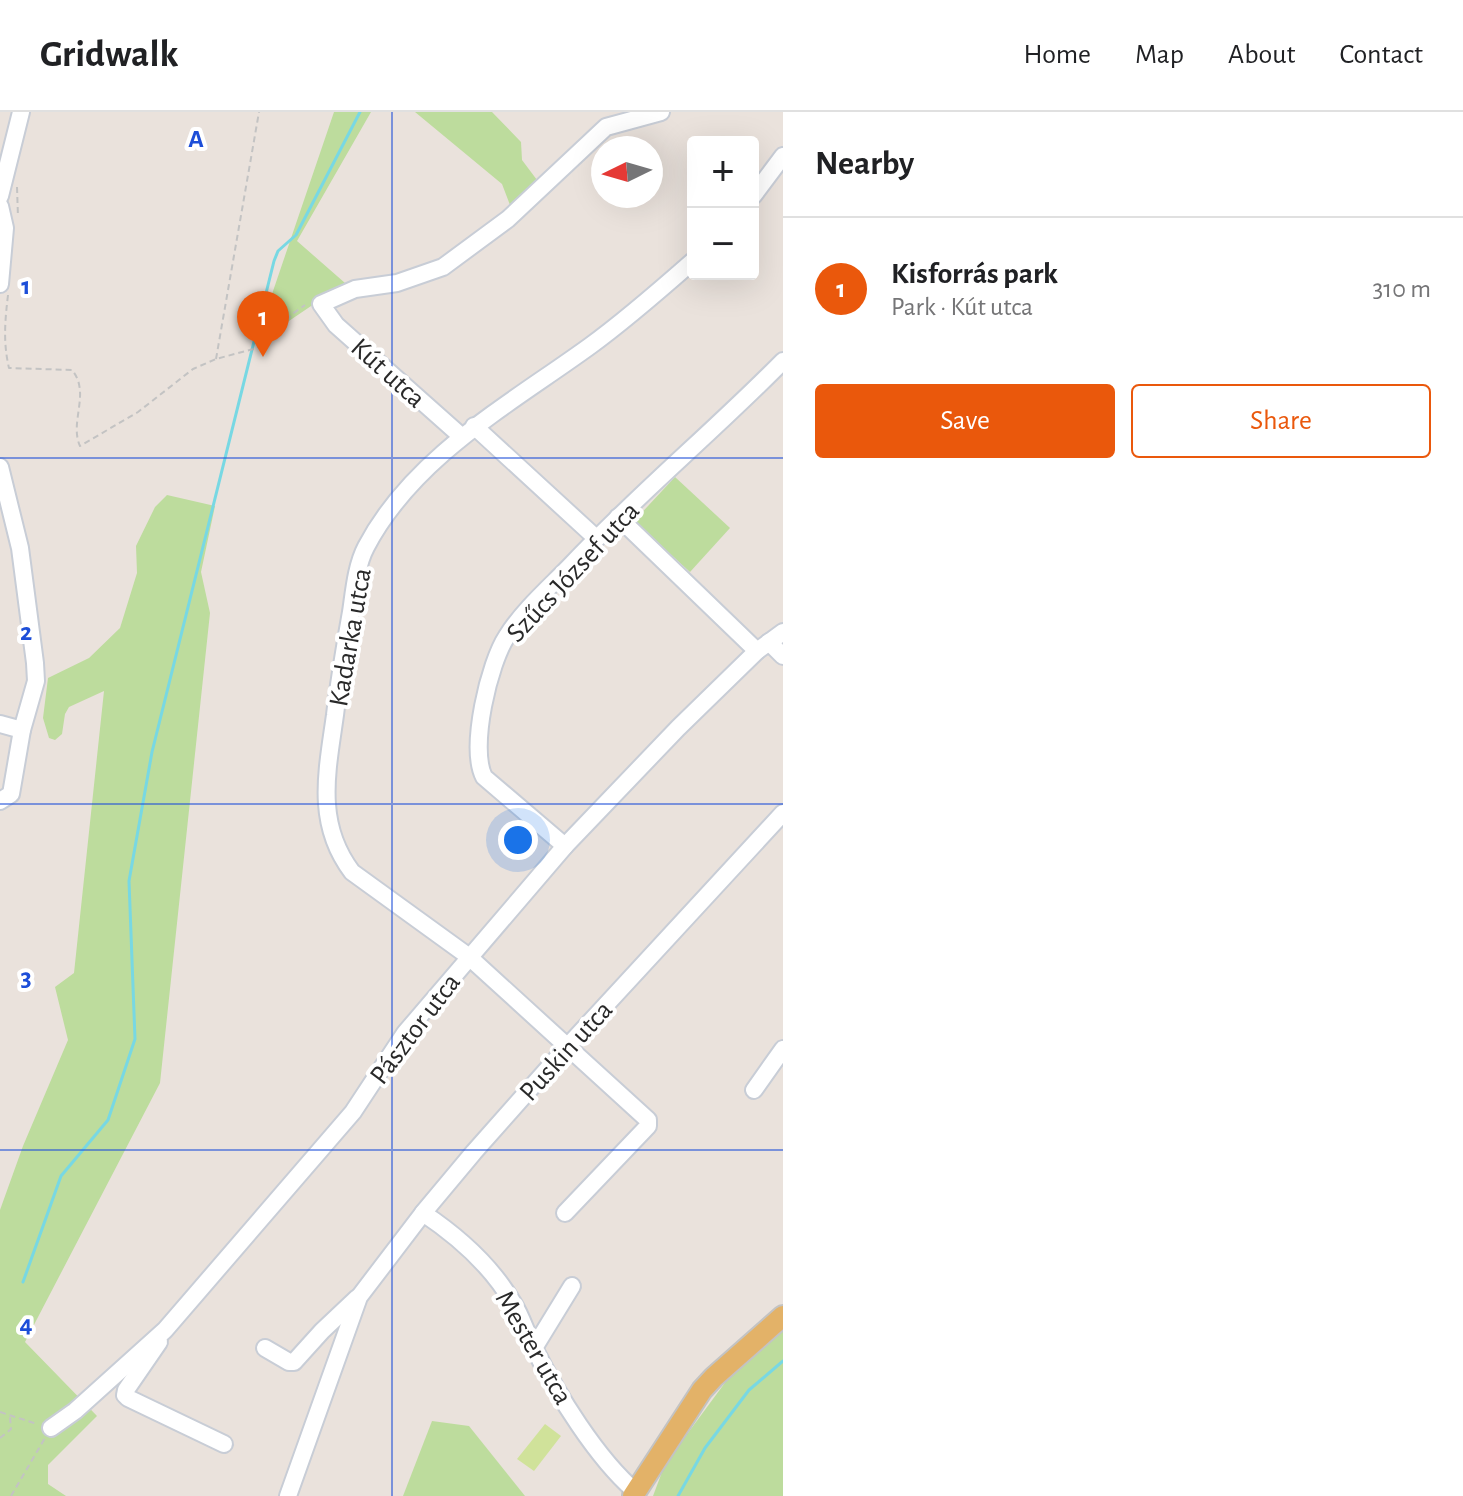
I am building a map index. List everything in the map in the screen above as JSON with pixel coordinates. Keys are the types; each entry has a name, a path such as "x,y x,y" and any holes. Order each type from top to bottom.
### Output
{"main road":[{"path":"635,1494 702,1390 783,1316"}],"street":[{"path":"0,196 21,112"},
{"path":"321,304 355,289 397,283 443,267 508,219 606,127 629,115 661,112"},
{"path":"759,188 783,156"},
{"path":"0,206 5,228 4,291"},
{"name":"Kadarka utca","path":"565,1213 648,1126 648,1120 468,956 352,872 338,853 329,828 326,797 339,682 355,584 365,549 390,511 419,477 468,431 592,344 687,266"},
{"name":"Kút utca","path":"321,304 336,325 596,538"},
{"name":"Szűcs József utca","path":"565,846 484,777 477,756 492,666 506,637 531,606 596,538 729,416 783,361"},
{"path":"0,467 20,548 36,681 22,730 11,794 0,801"},
{"path":"618,517 783,656"},
{"name":"Pásztor utca","path":"51,1428 75,1411 165,1330 353,1112 405,1033 468,956 565,846 678,728 769,642"},
{"path":"0,724 22,730"},
{"name":"Puskin utca","path":"265,1348 294,1362 359,1297 423,1213 568,1046 783,813"},
{"path":"754,1090 783,1049"},
{"name":"Mester utca","path":"423,1213 462,1240 498,1281 514,1304 534,1348 606,1462 635,1494"},
{"path":"534,1348 572,1286"},
{"name":"Puskin utca","path":"288,1496 359,1297"},
{"path":"165,1330 125,1395 224,1444"}],"path":[{"path":"216,359 259,112"},
{"path":"17,175 18,219"},
{"path":"4,291 5,352 9,368 72,370 78,378 81,394 77,439 80,446 138,412 177,379 216,359 257,348 303,305 321,304"},
{"path":"0,1412 24,1417 51,1428 11,1496"},
{"path":"0,1438 11,1429 10,1416"}],"green space":[{"path":"334,112 371,112 297,241 345,283 255,344"},
{"path":"415,112 492,112 521,142 522,160 537,180 510,205 502,184"},
{"path":"675,477 730,528 690,572 634,521"},
{"path":"167,495 215,506 201,572 210,613 160,1083 25,1342 97,1416 48,1465 48,1484 66,1496 0,1496 0,1210 23,1146 68,1040 55,987 74,973 104,691 69,707 62,734 55,740 49,738 43,718 48,678 89,658 120,628 137,573 136,546 155,507"},
{"path":"783,1330 783,1496 653,1496 665,1464 727,1380"},
{"path":"432,1421 469,1426 525,1496 403,1496"},
{"path":"545,1424 561,1436 534,1471 517,1459"}],"waterway":[{"path":"23,1282 61,1176 108,1120 135,1039 129,881 152,752 274,261 278,251 296,235 360,112"},
{"path":"678,1496 705,1448 749,1390 783,1361"}],"place":[{"name":"Kisforrás park","path":"263,357"}]}
